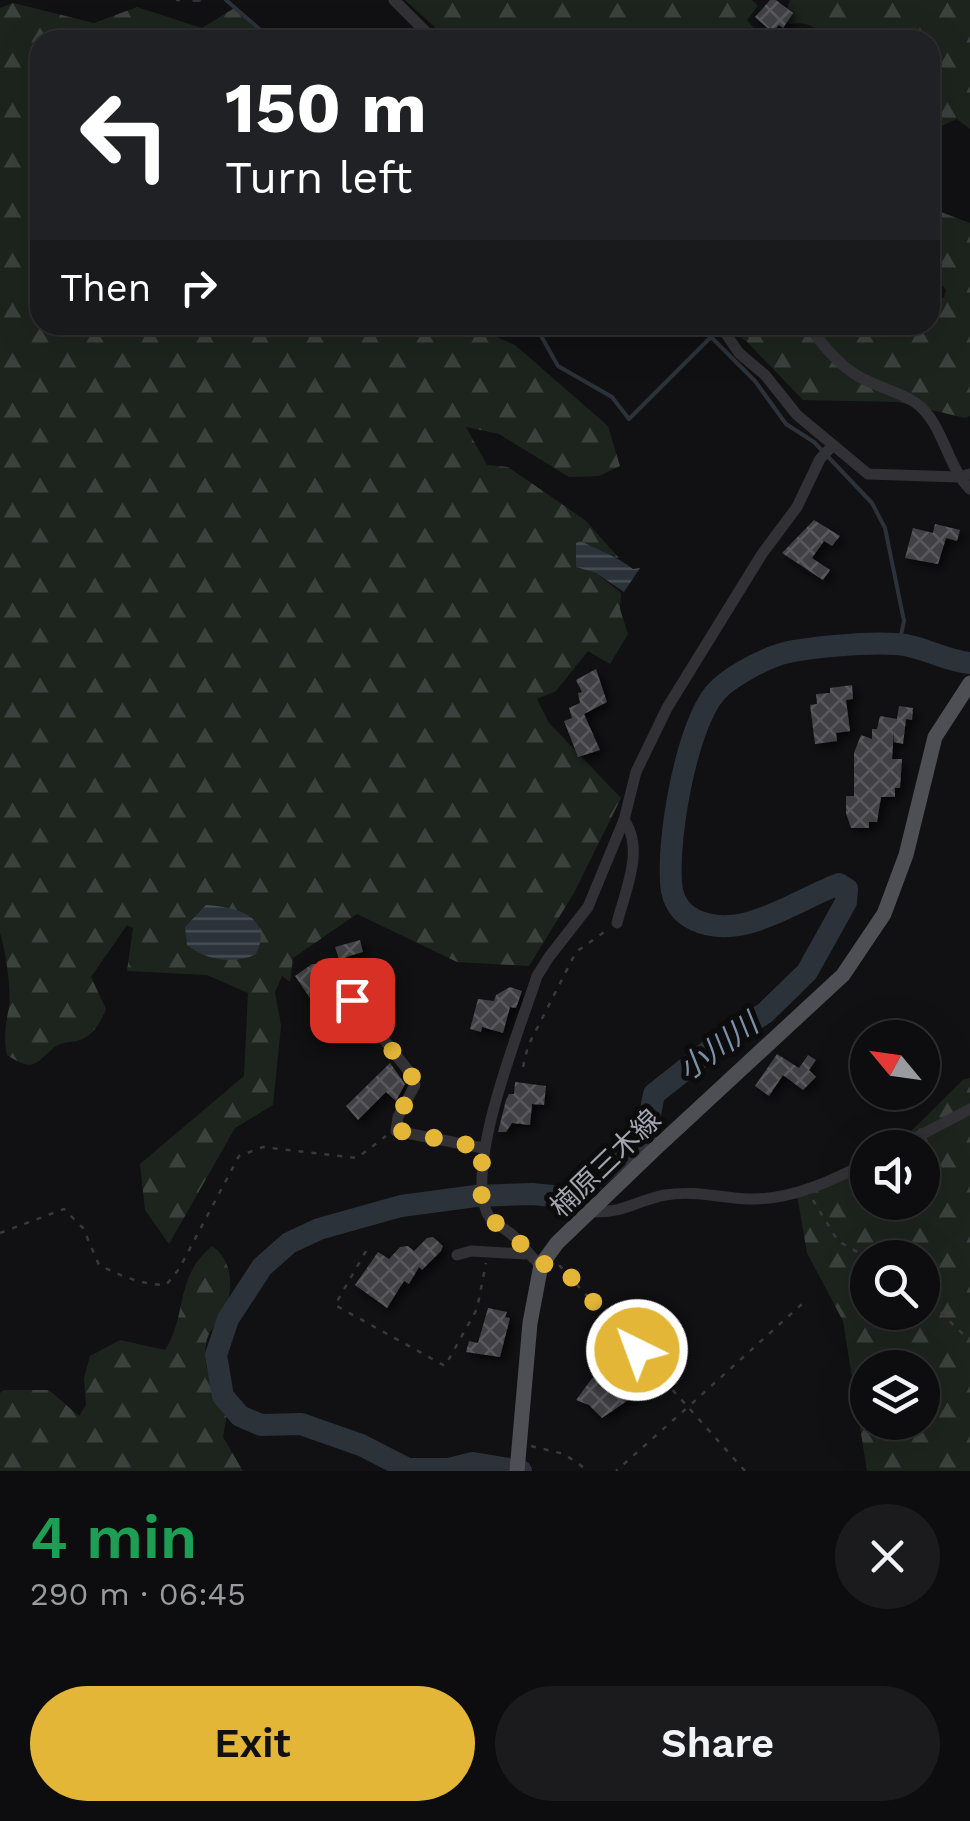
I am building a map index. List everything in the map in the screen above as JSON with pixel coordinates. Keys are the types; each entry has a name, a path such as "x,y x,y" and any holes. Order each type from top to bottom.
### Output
{"main road":[{"name":"楠原三木線","path":"517,1471 532,1306 541,1265 557,1243 843,975 884,914 906,856 935,737 970,684"}],"street":[{"path":"394,0 424,30"},
{"path":"726,335 738,353 765,375 796,415 868,474 964,476"},
{"path":"817,335 857,376 916,403 936,426 970,489"},
{"path":"541,1265 486,1212 482,1180 483,1148 537,976 548,956 588,907 624,820 636,772 667,708 762,554 798,508 820,459 833,445"},
{"path":"617,923 635,850 631,830 624,820"},
{"path":"352,1000 411,1074 415,1085 398,1117 396,1130 483,1148"},
{"path":"931,1130 970,1110"},
{"path":"590,1212 615,1212 662,1196 693,1193 752,1199 808,1190 850,1170"},
{"path":"457,1254 526,1254"}],"path":[{"path":"523,1067 528,1046 576,952 617,923"},
{"path":"0,1233 64,1209 83,1228 99,1265 121,1276 166,1285 179,1269 239,1156 263,1147 357,1158 396,1130"},
{"path":"808,1190 838,1241 850,1248"},
{"path":"366,1251 335,1305 445,1366 477,1309 488,1252"},
{"path":"541,1265 561,1266 744,1471"},
{"path":"616,1471 802,1304"},
{"path":"940,1312 970,1341"},
{"path":"518,1449 564,1454 589,1471"}],"green space":[{"path":"405,0 752,0 758,6 747,20 755,30 438,30"},
{"path":"790,0 970,0 970,129 957,119 940,127 940,30 819,30 806,24 790,24 784,18"},
{"path":"13,3 94,23 137,7 202,28 236,7 256,30 30,30 30,335 492,335 515,345 608,426 620,466 599,476 569,477 499,434 466,427 487,465 508,467 585,520 619,558 578,552 577,567 596,573 621,593 620,609 628,634 610,664 588,651 556,691 537,699 549,723 621,798 574,893 529,966 457,962 357,914 293,958 290,982 282,976 275,992 281,1026 273,1105 235,1128 169,1244 145,1210 140,1164 244,1076 248,993 207,975 127,971 133,928 127,925 91,977 106,1009 93,1031 85,1038 56,1046 30,1065 7,1055 6,1048 10,991 0,933 0,8"},
{"path":"940,212 970,223 970,416 898,402 803,400 738,335 940,335 940,299 946,290 940,283"},
{"path":"970,1078 970,1471 867,1471 862,1440 940,1440 940,1350 850,1350 850,1365 843,1321 807,1253 796,1189 850,1166 850,1220 940,1220 940,1130 912,1130 933,1110 940,1110 940,1103 964,1079"},
{"path":"212,1246 224,1259 230,1284 224,1310 207,1340 206,1362 228,1409 223,1437 243,1471 0,1471 0,1393 49,1390 79,1416 86,1405 84,1378 90,1356 120,1340 165,1350 177,1323 186,1283"}],"shaded area":[{"path":"580,541 633,569 640,568 624,592 596,573 576,567 576,543"},
{"path":"206,905 249,916 260,931 256,954 220,959 187,945 185,927"}],"building":[{"path":"770,0 793,13 783,28 779,25 774,30 755,17"},
{"path":"814,520 840,536 832,546 824,541 812,558 830,570 823,580 782,553"},
{"path":"935,524 960,530 957,541 946,538 938,564 905,558 913,528 933,533"},
{"path":"596,669 607,702 584,714 600,750 578,757 564,721 572,718 569,708 580,703 578,693 582,692 576,680"},
{"path":"852,685 853,699 846,700 850,731 836,733 837,741 815,744 810,705 817,704 816,694"},
{"path":"899,706 913,708 912,720 906,719 903,744 894,742 894,730 892,759 902,759 900,788 895,788 895,797 881,797 877,822 869,822 869,828 851,828 846,796 854,796 854,753 861,735 872,739 872,729 877,729 880,716 897,719"},
{"path":"360,940 363,952 346,957 357,976 357,985 348,991 330,985 310,998 295,976 312,964 321,970 339,959 335,947"},
{"path":"510,987 522,991 516,1008 510,1007 503,1033 482,1027 481,1032 470,1029 478,999 494,1001 496,995"},
{"path":"777,1054 799,1068 808,1055 816,1060 809,1070 816,1077 803,1090 783,1075 769,1096 755,1086"},
{"path":"390,1063 405,1084 396,1101 386,1092 358,1120 346,1106"},
{"path":"515,1082 546,1086 544,1105 532,1104 530,1125 512,1123 506,1132 498,1132 506,1100 514,1094"},
{"path":"433,1237 443,1246 441,1251 422,1270 419,1267 409,1284 404,1281 387,1308 355,1285 378,1252 389,1259 400,1247 408,1246 414,1251"},
{"path":"488,1308 507,1312 505,1317 510,1318 500,1357 466,1352 469,1341 478,1343"},
{"path":"635,1371 646,1388 602,1418 589,1405 576,1400 596,1373 614,1386"}],"waterway":[{"path":"194,0 199,0"},
{"path":"226,0 260,30"},
{"path":"541,335 558,366 612,397 629,419 711,337 755,381 786,424 814,442 872,503 885,528 904,621 899,644"},
{"name":"小川川","path":"521,1471 473,1463 449,1469 408,1469 361,1445 301,1424 261,1425 240,1416 223,1396 216,1355 228,1319 262,1267 289,1243 319,1229 401,1206 476,1196 532,1194 572,1198 646,1135 654,1094 720,1042 765,1013 807,972 846,902 847,889 839,884 768,916 731,926 695,920 683,912 673,896 672,846 680,787 695,731 705,708 721,687 775,656 834,646 905,645 970,663"}],"route":[{"path":"352,1000 411,1074 415,1085 398,1117 396,1130 483,1148 482,1180 486,1212 491,1219 515,1236 526,1254 541,1265 561,1266 637,1350"}]}
